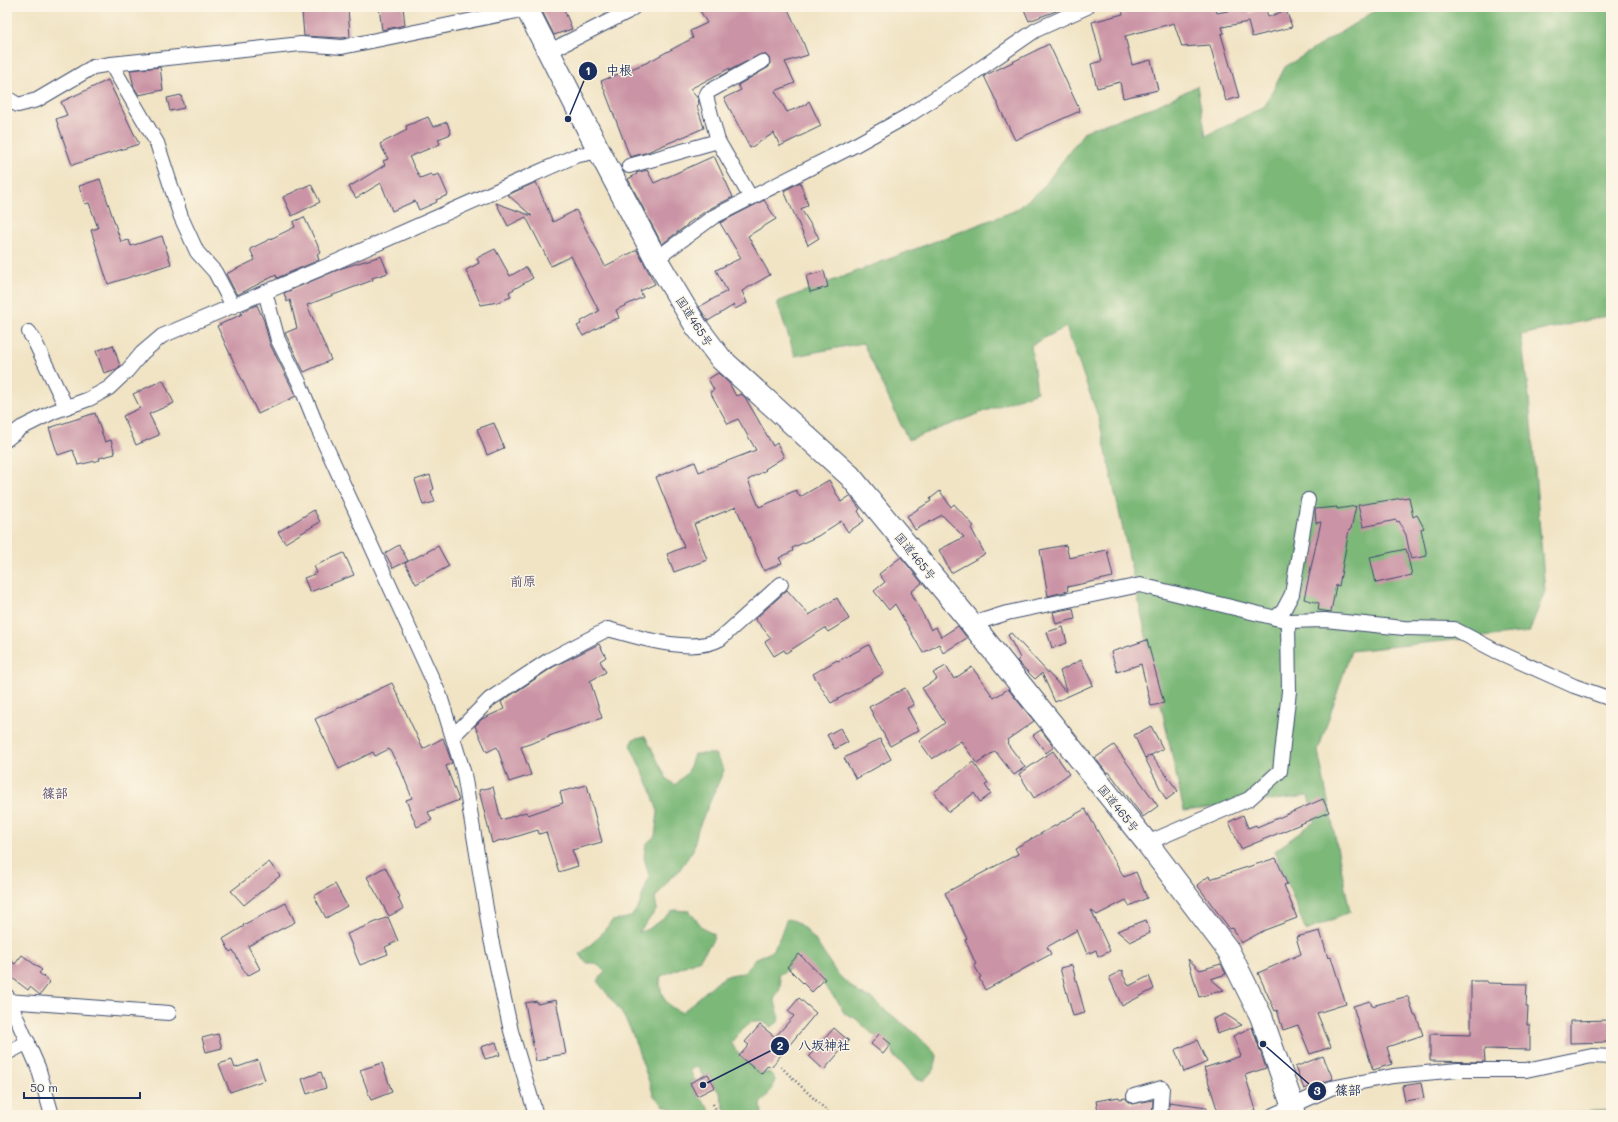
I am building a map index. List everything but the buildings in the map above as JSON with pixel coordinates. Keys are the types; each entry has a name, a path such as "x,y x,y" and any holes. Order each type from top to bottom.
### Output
{"highway":[{"name":"国道465号","path":"526,8 656,259 696,326 721,359 850,476 972,624 1147,843 1228,950 1261,1016 1294,1111"}],"street":[{"path":"548,52 634,7"},
{"path":"656,259 713,218 910,115 1036,30 1087,7"},
{"path":"7,98 18,105 37,100 93,67 301,44 342,47 526,8"},
{"path":"751,198 718,141 706,96 708,92 762,62"},
{"path":"111,64 156,143 181,217 197,252 215,272 233,306"},
{"path":"629,166 718,141"},
{"path":"7,439 21,428 53,412 89,399 109,388 127,372 142,353 162,336 575,156 599,151"},
{"path":"265,292 278,340 299,382 318,430 440,696 464,774 491,939 511,1031 536,1115"},
{"path":"29,332 66,408"},
{"path":"1147,843 1249,799 1280,772 1288,691 1282,619 1283,611 1292,594 1308,500"},
{"path":"453,736 490,699 549,660 608,629 642,638 688,646 713,643 720,639 781,584"},
{"path":"972,624 1008,612 1140,585 1282,619 1325,620 1404,628 1454,629 1496,651 1574,686 1611,698"},
{"path":"52,1115 38,1067 8,999 169,1013"},
{"path":"7,1053 28,1042"},
{"path":"1273,1115 1294,1111 1331,1088 1394,1076 1458,1070 1526,1070 1592,1056 1611,1056"},
{"path":"1134,1096 1162,1088 1160,1115"}],"path":[{"path":"781,1067 829,1113"},
{"path":"713,1104 719,1115"}],"green space":[{"path":"1381,7 1611,7 1611,315 1521,335 1529,398 1545,591 1529,632 1351,651 1318,751 1350,912 1306,931 1275,851 1315,821 1308,796 1184,811 1099,419 1066,327 1031,345 1037,392 908,440 863,343 795,356 777,302 1014,211 1041,190 1085,131 1158,105 1197,86 1206,136 1265,106 1285,67"},
{"path":"645,736 667,779 675,785 688,772 694,754 715,754 724,770 698,829 693,850 678,872 672,876 655,898 657,909 639,932 653,926 674,910 689,911 705,930 714,934 713,940 699,960 661,976 660,988 668,1003 672,1007 682,1012 719,980 730,975 744,973 754,960 769,953 773,949 787,919 795,921 815,940 837,974 860,994 872,998 915,1033 937,1055 934,1069 924,1080 917,1080 904,1065 895,1058 892,1048 878,1039 855,1018 844,1013 839,1003 820,980 791,968 778,975 780,988 774,999 779,1015 778,1022 771,1027 760,1021 752,1022 744,1028 731,1043 740,1056 761,1074 769,1072 775,1079 773,1088 761,1103 762,1115 729,1115 724,1108 720,1093 715,1087 709,1074 703,1077 698,1066 690,1070 695,1081 690,1083 697,1096 707,1105 712,1115 678,1115 672,1109 663,1105 654,1096 631,1030 620,1010 597,981 605,972 596,963 586,963 580,954 598,938 612,921 631,917 639,906 649,876 644,857 646,844 655,836 658,812 651,790 631,747 633,739"},
{"path":"1611,1110 1611,1115 1534,1115"}],"place":[{"name":"中根","path":"568,119"},
{"name":"篠部","path":"1263,1044"},
{"name":"八坂神社","path":"703,1085"}],"district":[{"name":"前原","path":"523,580"},
{"name":"篠部","path":"55,792"}]}
